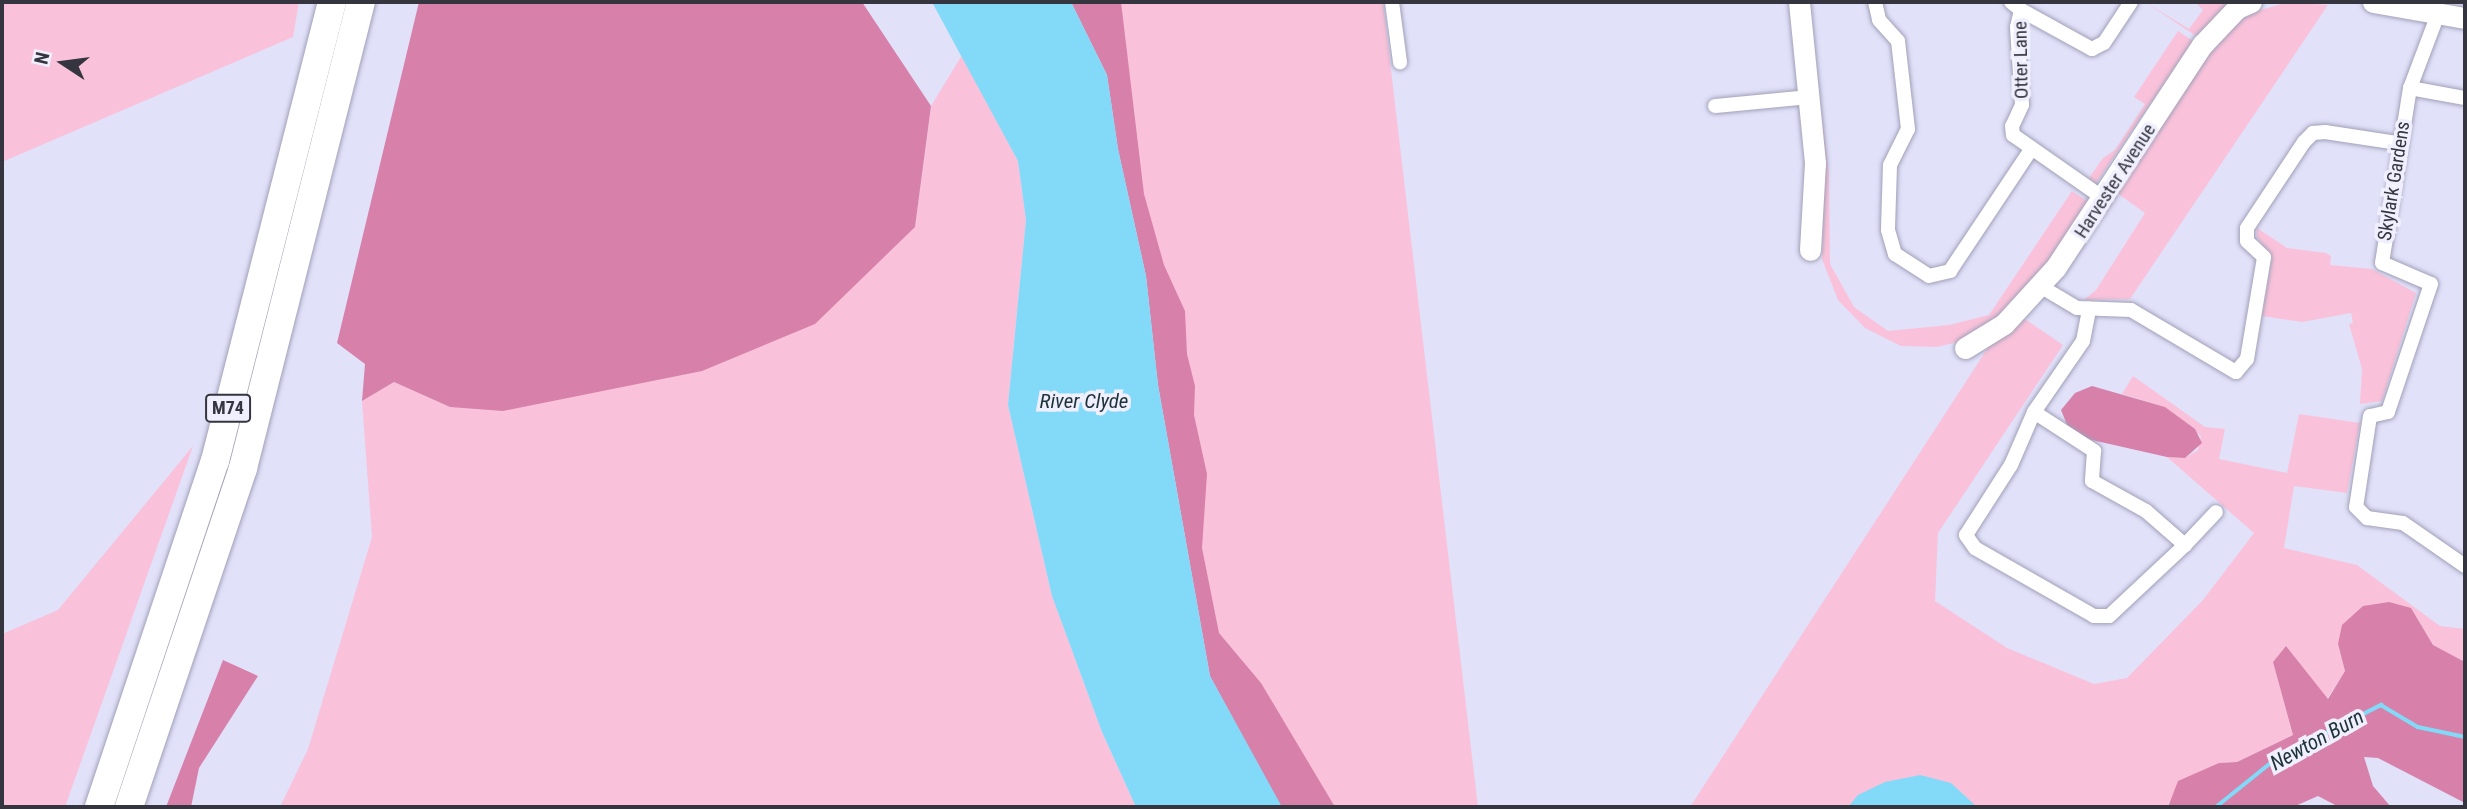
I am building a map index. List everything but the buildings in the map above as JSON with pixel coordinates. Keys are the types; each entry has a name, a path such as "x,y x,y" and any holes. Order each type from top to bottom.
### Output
{"highway":[{"name":"M74","path":"99,807 215,461 332,2"},
{"name":"M74","path":"129,807 243,468 361,2"}],"street":[{"path":"1392,2 1399,62"},
{"path":"1799,2 1815,163 1811,250"},
{"path":"1875,2 1879,20 1898,41 1908,129 1890,165 1888,230 1895,254 1929,276 1950,271 2030,151"},
{"path":"2016,6 2092,49 2104,43 2131,2"},
{"name":"Harvester Avenue","path":"1965,348 2004,324 2040,286 2104,198 2202,44 2238,8 2251,2"},
{"path":"2373,2 2465,18"},
{"name":"Otter Lane","path":"2016,6 2022,105 2011,129 2030,151 2104,198"},
{"name":"Skylark Gardens","path":"2438,14 2410,88 2398,143 2382,263 2431,284 2388,412 2370,416 2356,507 2367,518 2403,523 2465,566"},
{"path":"2410,88 2465,98"},
{"path":"1715,106 1808,97"},
{"path":"2040,286 2067,305 2089,309 2108,306 2131,310 2236,372 2248,359 2263,257 2247,241 2247,228 2304,142 2313,133 2325,132 2398,143"},
{"path":"2089,309 2083,341 2034,412 2011,466 1968,527 1966,535 1975,548 2094,616 2109,616 2216,512"},
{"path":"2034,412 2094,451 2092,481 2146,511 2185,545"}],"shaded area":[{"path":"2,2 299,2 293,37 2,162"},
{"path":"419,2 862,2 931,106 915,227 815,324 702,371 503,411 450,407 394,382 362,401 365,364 337,343"},
{"path":"1071,2 1383,2 1478,807 1282,807 1210,676 1158,385 1146,276 1118,149 1107,75"},
{"path":"1071,2 1121,2 1144,194 1164,265 1185,311 1187,354 1195,386 1194,415 1207,474 1202,548 1219,633 1261,683 1335,807 1281,807 1210,676 1158,385 1146,276 1118,149 1107,75"},
{"path":"2145,2 2189,29 2203,10 2195,2 2230,2 2196,36"},
{"path":"2289,2 2328,5 2130,299 2084,300 2096,290 2145,213 2117,193 2219,39 2250,13"},
{"path":"2178,31 2193,41 2096,183 2089,178 2103,158 2115,150 2145,104 2134,97"},
{"path":"962,55 1018,161 1026,220 1008,405 1052,596 1102,732 1136,807 280,807 308,749 372,537 362,401 394,382 450,407 915,227 931,106"},
{"path":"1816,67 1829,174 1830,264 1854,307 1888,331 1949,325 1989,315 2072,191 2087,201 2055,255 2001,316 1962,341 1937,347 1901,346 1865,328 1838,300 1822,259 1825,166"},
{"path":"2257,228 2287,248 2326,253 2331,256 2330,265 2372,269 2416,293 2382,401 2360,404 2362,369 2349,324 2353,323 2351,313 2302,322 2262,316 2272,257 2257,237"},
{"path":"2022,317 2063,345 1938,533 1935,601 2007,648 2094,684 2127,678 2203,600 2254,533 2167,457 2185,458 2198,450 2201,436 2165,407 2122,394 2133,376 2205,427 2225,429 2219,459 2287,473 2299,414 2360,423 2347,493 2294,486 2284,548 2357,565 2440,626 2465,629 2465,662 2433,645 2411,608 2338,644 2345,671 2327,699 2286,646 2273,662 2293,735 2237,762 2219,763 2169,802 2168,807 1690,807 1989,346"},
{"path":"2092,386 2165,407 2195,429 2202,443 2185,458 2167,457 2083,438 2068,427 2061,410 2075,393"},
{"path":"193,446 65,807 2,807 2,634 58,610"},
{"path":"2389,602 2411,608 2433,645 2465,662 2465,803 2378,758 2364,757 2373,786 2391,807 2339,807 2318,796 2293,807 2168,807 2178,781 2219,763 2237,762 2293,735 2273,662 2286,646 2328,699 2345,671 2338,644 2342,625 2363,606"},
{"path":"223,660 258,676 199,768 191,807 166,807"}],"water":[{"name":"River Clyde","path":"932,2 1071,2 1107,75 1118,149 1146,276 1158,385 1210,676 1282,807 1136,807 1102,732 1052,596 1008,405 1026,220 1018,161"},
{"path":"1920,775 1951,783 1977,807 1848,807 1858,795 1885,782"}],"waterway":[{"name":"Newton Burn","path":"2216,807 2277,758 2381,705 2418,727 2465,737"}]}
